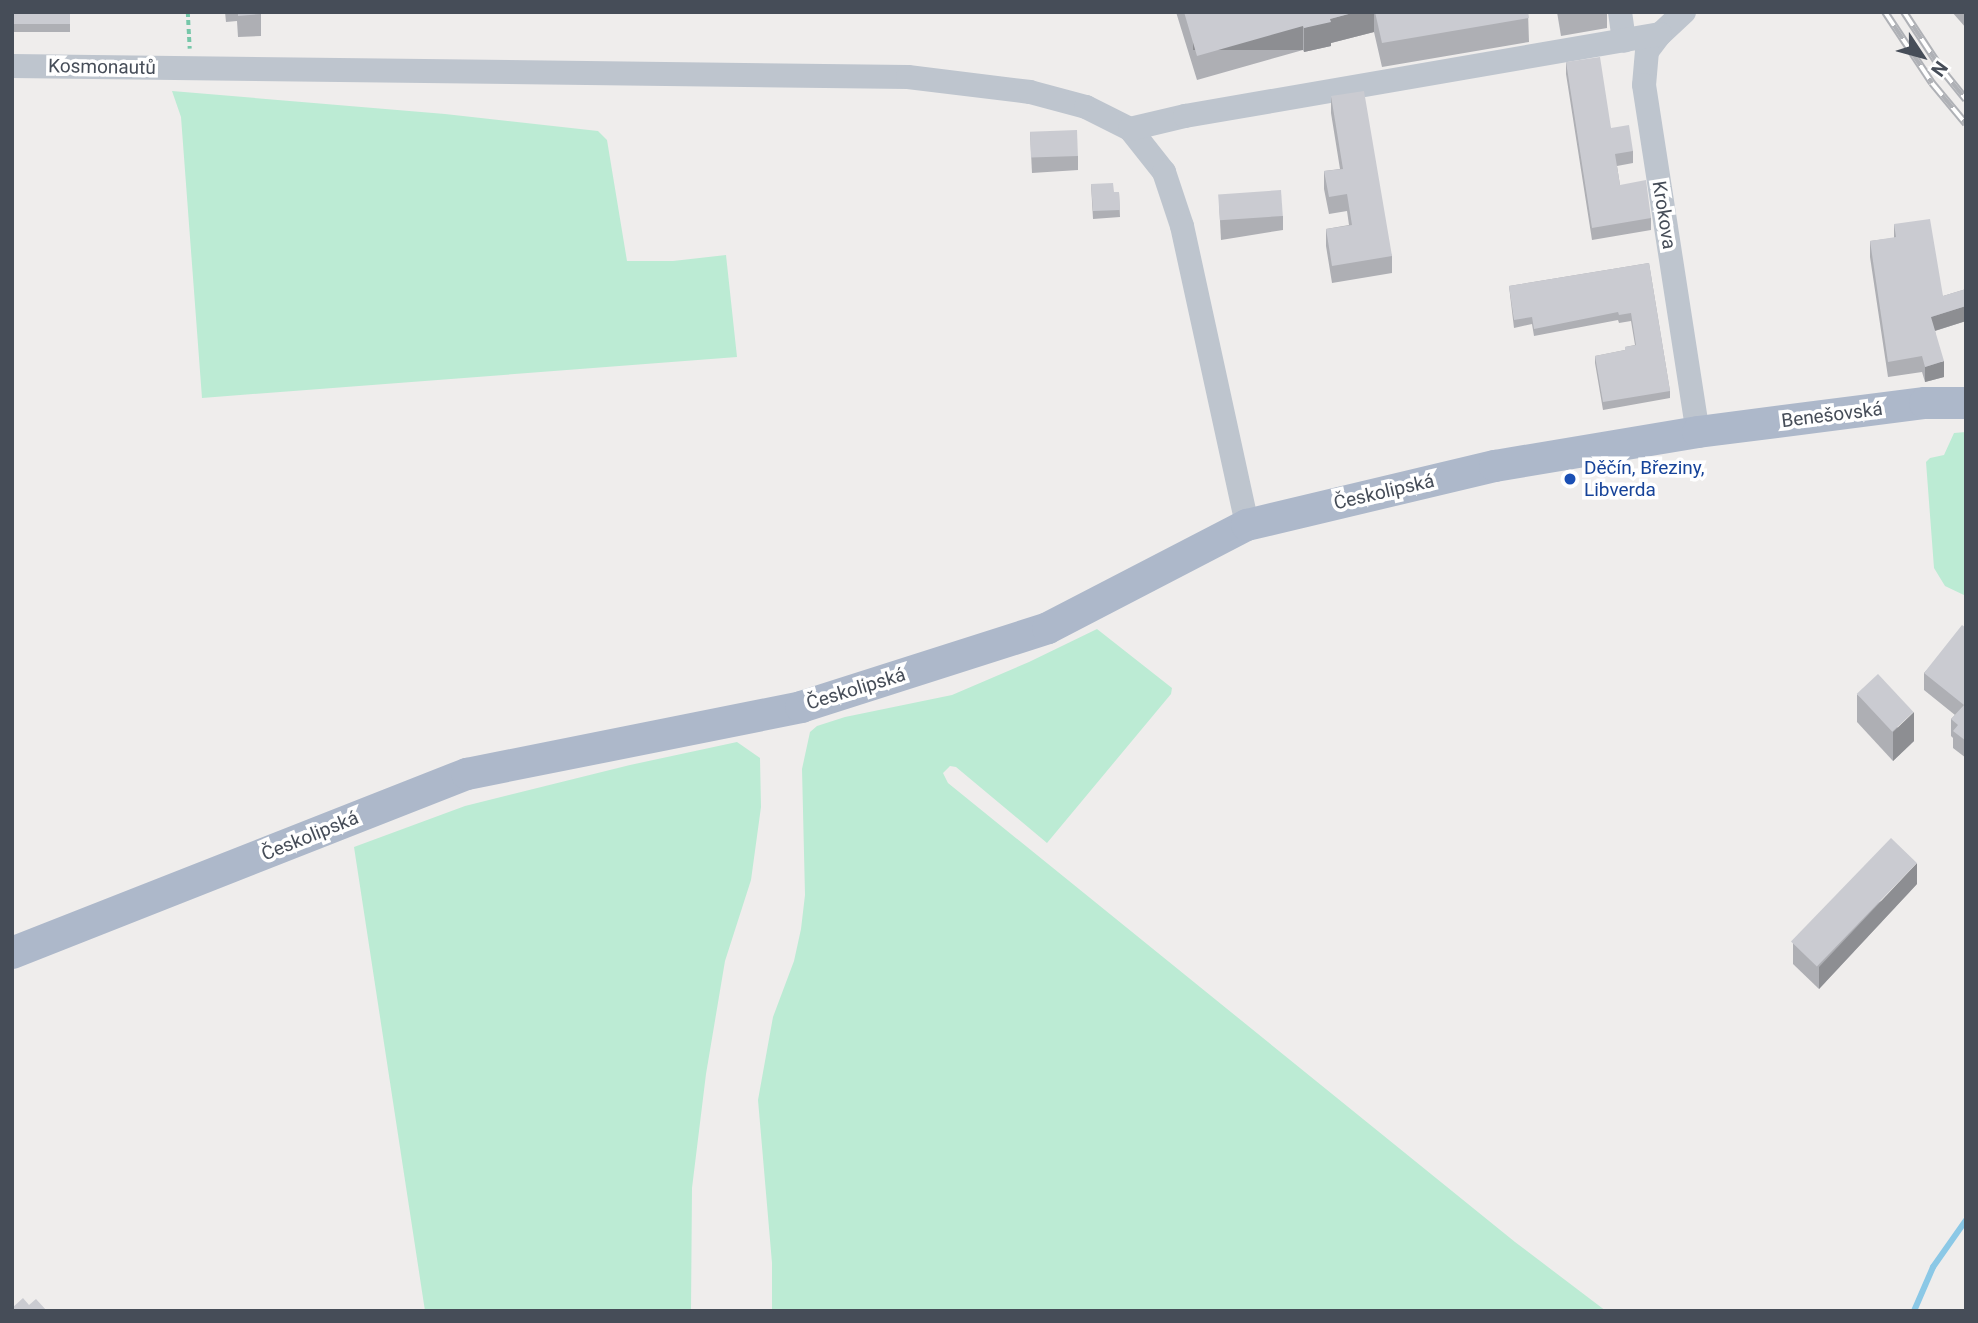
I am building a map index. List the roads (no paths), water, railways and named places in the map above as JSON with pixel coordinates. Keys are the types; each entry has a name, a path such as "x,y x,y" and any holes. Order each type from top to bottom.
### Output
{"main road":[{"name":"Benešovská","path":"1698,432 1924,403 1966,403"},
{"name":"Českolipská","path":"12,953 467,774 801,707 1048,628 1247,525 1495,466 1698,432"}],"street":[{"path":"1620,12 1624,41"},
{"name":"Krokova","path":"1684,12 1660,34 1647,51 1644,85 1698,432"},
{"path":"1247,525 1182,226 1164,172 1130,130 1185,116 1660,34"},
{"name":"Kosmonautů","path":"12,65 908,77 1030,92 1086,107 1130,130"}],"waterway":[{"path":"1914,1311 1933,1267 1966,1220"}],"railway":[{"path":"1885,12 1932,83 1966,124"},
{"path":"1904,12 1942,70 1966,100"}],"place":[{"name":"Děčín, Březiny, Libverda","path":"1570,479"}]}
